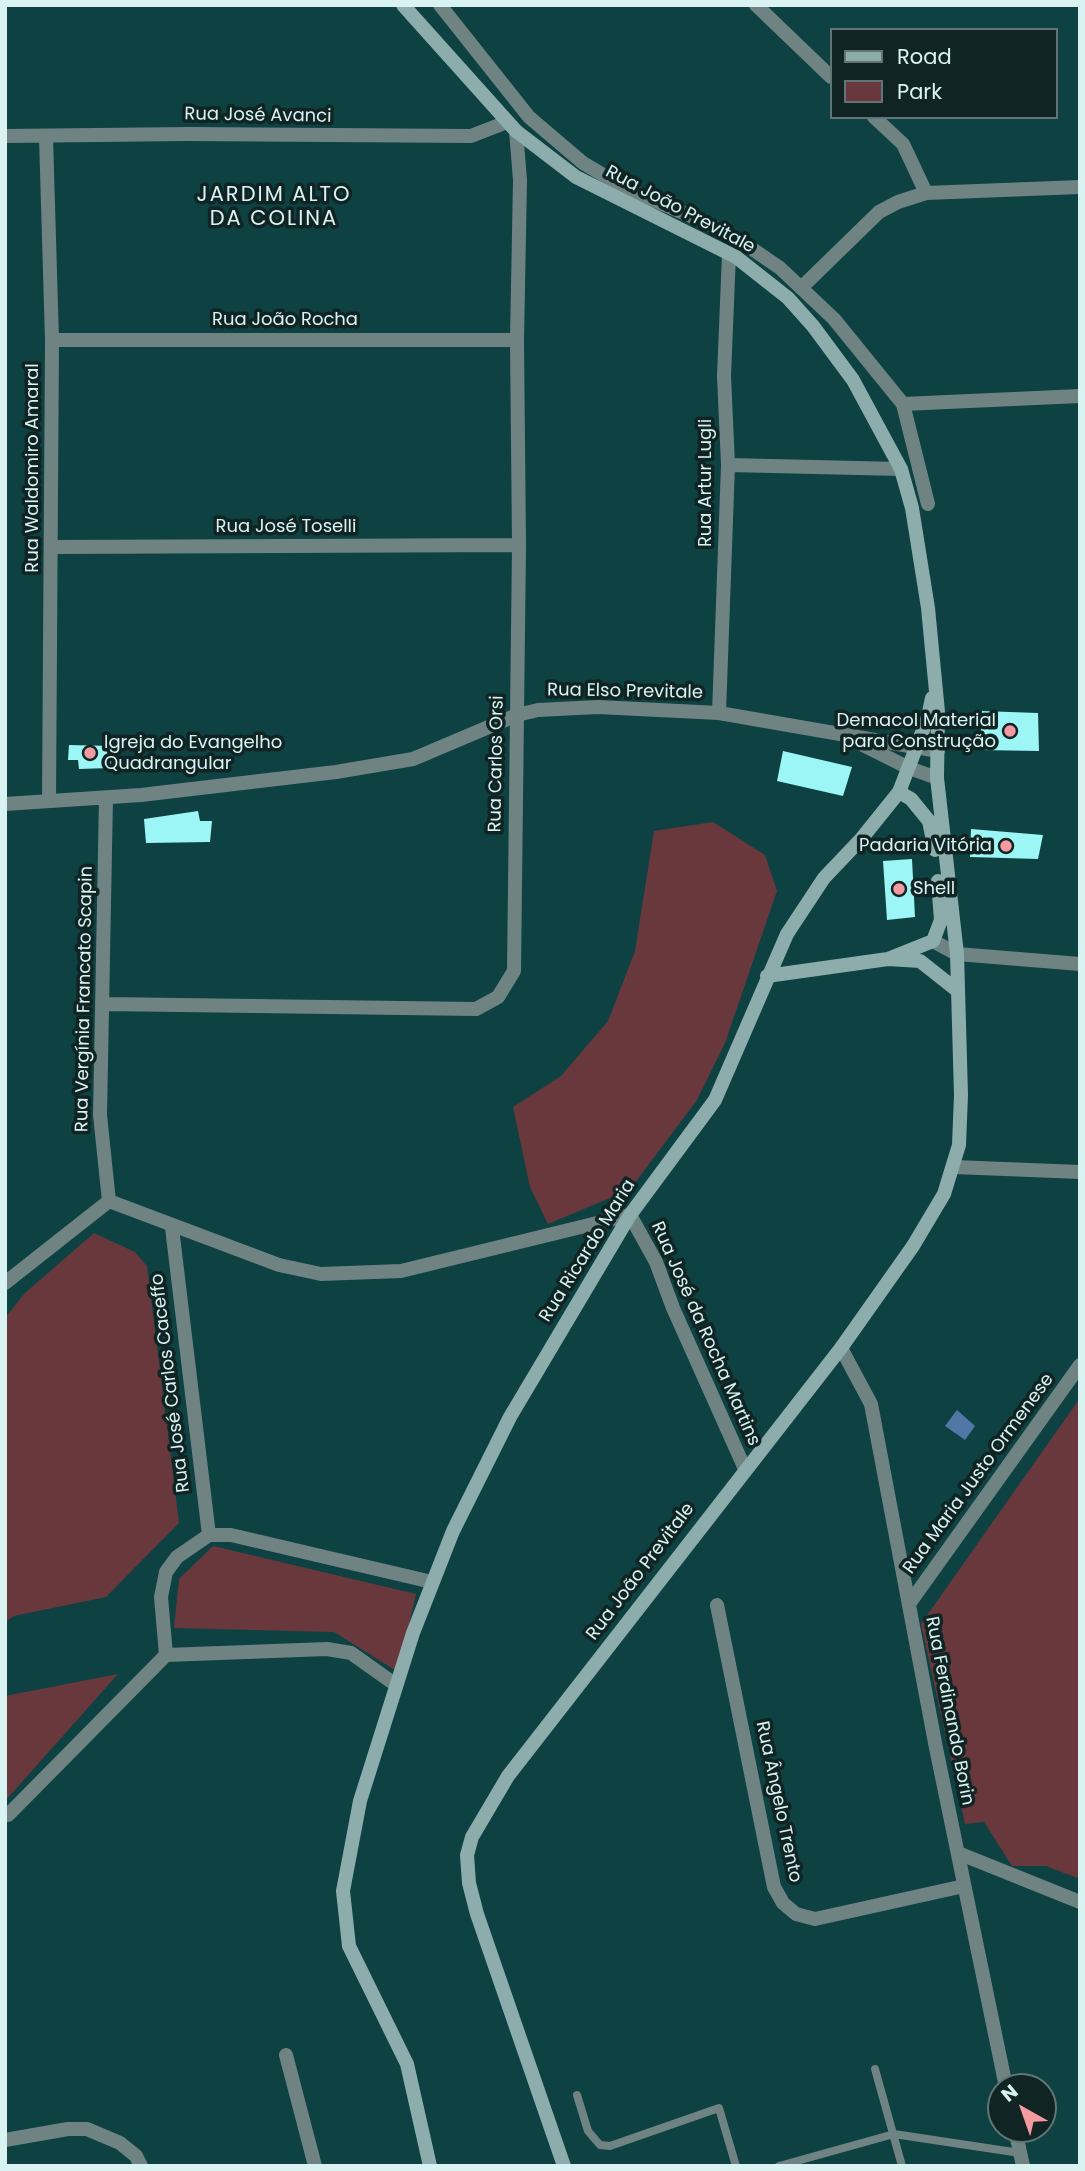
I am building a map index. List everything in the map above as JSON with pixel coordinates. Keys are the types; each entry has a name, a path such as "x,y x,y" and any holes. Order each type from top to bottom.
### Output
{"main road":[{"name":"Rua João Previtale","path":"403,5 511,127 576,177 729,254 789,298 814,326 853,380 901,469 912,508 928,608 938,712 937,778 957,954 961,1095 959,1145 944,1194 913,1246 841,1348 508,1776 480,1823 467,1855 469,1883 477,1914 564,2166"},
{"name":"Rua João Previtale","path":"899,792 928,717 934,685"},
{"path":"888,959 933,941 941,920 934,836 929,821 920,809 899,792"},
{"name":"Rua Ricardo Maria","path":"430,2166 407,2064 349,1946 345,1921 343,1891 360,1801 396,1685 432,1581 453,1531 510,1417 630,1215 715,1100 787,934 824,878 862,838 899,792"},
{"path":"767,976 888,959 920,961 958,991"}],"street":[{"name":"Rua João Previtale","path":"440,5 529,117 583,163 627,189 705,222 745,244 780,268 834,319 903,404 928,503"},
{"path":"756,5 830,75"},
{"path":"876,119 903,144 926,193"},
{"name":"Rua José Avanci","path":"5,136 471,136 511,127"},
{"name":"Rua Carlos Orsi","path":"105,1004 452,1011 477,1009 498,997 514,971 520,180 511,127"},
{"name":"Rua Waldomiro Amaral","path":"46,137 52,340 53,548 49,800"},
{"path":"801,288 879,212 926,193 1080,187"},
{"name":"Rua Artur Lugli","path":"719,713 728,465 724,376 729,254"},
{"name":"Rua João Rocha","path":"52,340 517,340"},
{"path":"903,404 1080,396"},
{"path":"728,465 901,469"},
{"name":"Rua José Toselli","path":"53,548 519,545"},
{"name":"Rua Elso Previtale","path":"5,804 106,797 336,772 413,759 517,715 538,710 598,708 719,713 915,745"},
{"name":"Rua Elso Previtale","path":"834,731 909,768"},
{"path":"915,745 938,751"},
{"path":"909,768 937,778"},
{"name":"Rua Vergínia Francato Scapin","path":"106,797 105,1004 100,1115 109,1201"},
{"path":"933,941 957,954 1080,964"},
{"path":"954,1167 1080,1172"},
{"path":"5,1283 109,1201 172,1228 279,1265 321,1274 356,1275 401,1271 630,1215"},
{"name":"Rua José da Rocha Martins","path":"630,1215 656,1262 673,1308 745,1469"},
{"name":"Rua José Carlos Caceffo","path":"172,1228 209,1535"},
{"name":"Rua Ferdinando Borin","path":"841,1348 871,1404 964,1886 1003,2073"},
{"name":"Rua Maria Justo Ormenese","path":"909,1604 1080,1365"},
{"path":"166,1655 161,1597 166,1572 177,1557 209,1535 232,1535 432,1581"},
{"name":"Rua Ângelo Trento","path":"717,1605 774,1886 783,1903 796,1914 815,1919 964,1886"},
{"path":"8,1815 166,1655 327,1648 351,1653 396,1685"},
{"path":"958,1853 1080,1902"},
{"path":"286,2055 315,2166"},
{"path":"5,2140 68,2129 87,2130 120,2143 136,2156 141,2166"}],"lane":[{"path":"875,2069 902,2166"},
{"path":"577,2095 588,2131 600,2145 610,2146 719,2108 736,2166"},
{"path":"779,2166 894,2134 1022,2159"}],"green space":[{"path":"713,822 765,855 777,891 725,1043 697,1100 634,1184 610,1198 548,1224 530,1187 513,1107 561,1076 608,1021 635,951 654,831"},
{"path":"94,1233 135,1252 147,1266 179,1523 106,1597 14,1616 5,1622 5,1318 25,1293"},
{"path":"1080,1398 1080,1879 1046,1866 1012,1866 984,1822 965,1824 921,1624"},
{"path":"213,1546 416,1594 398,1672 334,1632 174,1628 179,1579"},
{"path":"118,1674 5,1801 5,1696"}],"water":[{"path":"957,1410 975,1426 965,1440 945,1426"}],"building":[{"name":"Demacol Material para Construção","path":"982,711 1038,713 1039,751 980,750"},
{"name":"Igreja do Evangelho Quadrangular","path":"69,745 112,746 110,768 79,769 78,760 68,760"},
{"path":"783,751 852,767 843,796 777,781"},
{"path":"198,811 200,821 212,821 210,842 146,843 144,819"},
{"name":"Padaria Vitória","path":"971,829 1043,835 1038,859 970,857"},
{"name":"Shell","path":"912,859 915,917 887,920 883,861"}],"place":[{"name":"Demacol Material para Construção","path":"1010,731"},
{"name":"Igreja do Evangelho Quadrangular","path":"90,753"},
{"name":"Padaria Vitória","path":"1006,846"},
{"name":"Shell","path":"899,889"}],"district":[{"name":"JARDIM ALTO DA COLINA","path":"274,208"}]}
